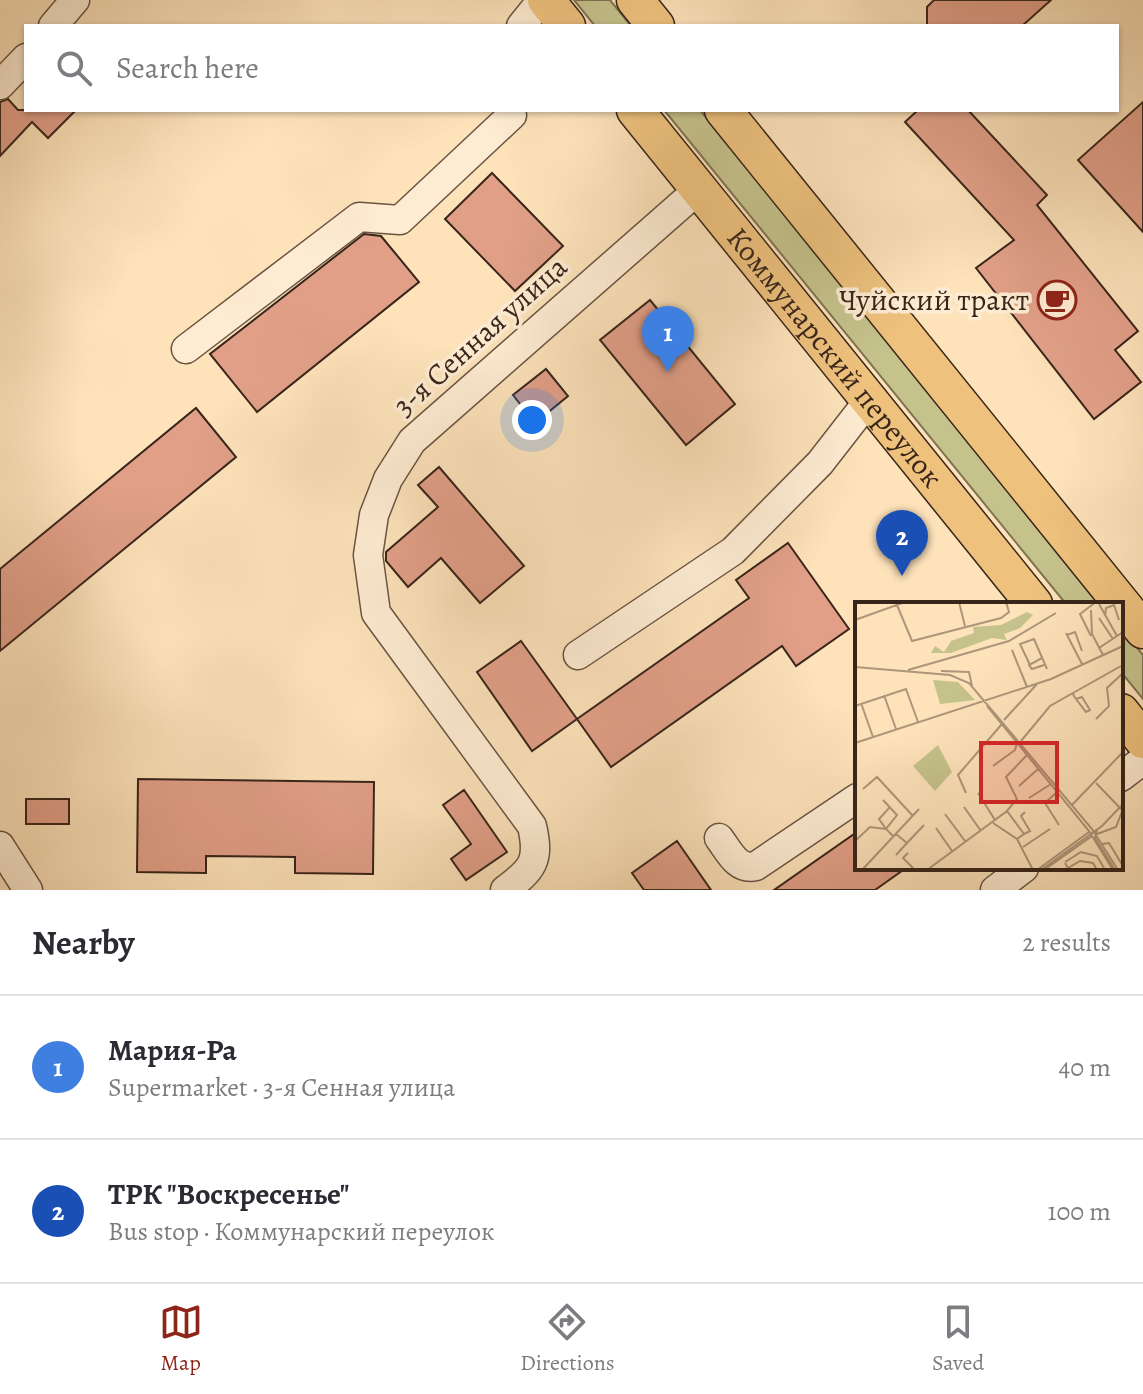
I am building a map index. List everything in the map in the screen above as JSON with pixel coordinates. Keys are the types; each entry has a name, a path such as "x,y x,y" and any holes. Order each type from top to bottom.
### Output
{"main road":[{"path":"544,0 565,24"},
{"path":"635,0 654,24"},
{"name":"Коммунарский переулок","path":"637,112 1032,602"},
{"path":"725,112 1120,602"},
{"path":"1123,605 1143,630"},
{"path":"1123,715 1143,740"}],"street":[{"path":"55,24 75,0"},
{"path":"523,24 544,0"},
{"path":"0,85 24,60"},
{"path":"186,349 359,217 400,220 512,115 510,112"},
{"name":"3-я Сенная улица","path":"505,890 532,866 538,850 532,826 376,613 368,555 374,515 388,479 412,441 699,189"},
{"path":"578,655 733,551 820,463 869,400"},
{"path":"1123,775 1143,760"},
{"path":"719,838 739,864 748,868 756,866 855,799"},
{"path":"0,846 28,890"},
{"path":"995,890 1021,870"}],"shaded area":[{"path":"574,0 610,0 629,24 593,24"},
{"path":"666,112 702,112 1100,602 1064,602"},
{"path":"1123,630 1143,655 1143,699 1123,674"}],"building":[{"path":"934,0 1051,0 1024,24 927,24 927,7"},
{"path":"8,99 24,112 74,112 48,138 32,122 0,156 0,102"},
{"path":"1143,102 1143,232 1078,160"},
{"name":"Чуйский тракт","path":"916,112 970,112 1047,195 1037,205 1138,331 1115,350 1141,382 1094,419 976,268 1014,240 905,122"},
{"path":"492,173 563,246 515,291 445,219"},
{"path":"364,234 381,236 419,282 257,412 210,354"},
{"path":"650,300 735,404 686,445 600,340"},
{"path":"546,369 568,396 535,423 513,395"},
{"path":"196,408 236,457 0,651 0,569"},
{"path":"439,467 524,566 480,603 441,558 408,587 386,561 386,552 438,507 418,485"},
{"path":"788,543 849,629 796,666 782,646 611,767 577,719 749,598 736,580"},
{"path":"521,641 577,719 532,751 477,672"},
{"path":"138,779 374,782 373,874 295,873 295,857 206,856 206,873 137,872"},
{"path":"464,790 507,852 466,880 451,859 471,844 443,805"},
{"path":"26,799 69,799 69,824 26,824"},
{"path":"855,833 855,870 903,870 875,890 774,890"},
{"path":"677,841 711,890 644,890 632,873"}],"place":[{"name":"Чуйский тракт","path":"1057,300"},
{"name":"Мария-Ра","path":"668,372"},
{"name":"ТРК \"Воскресенье\"","path":"902,576"}]}
